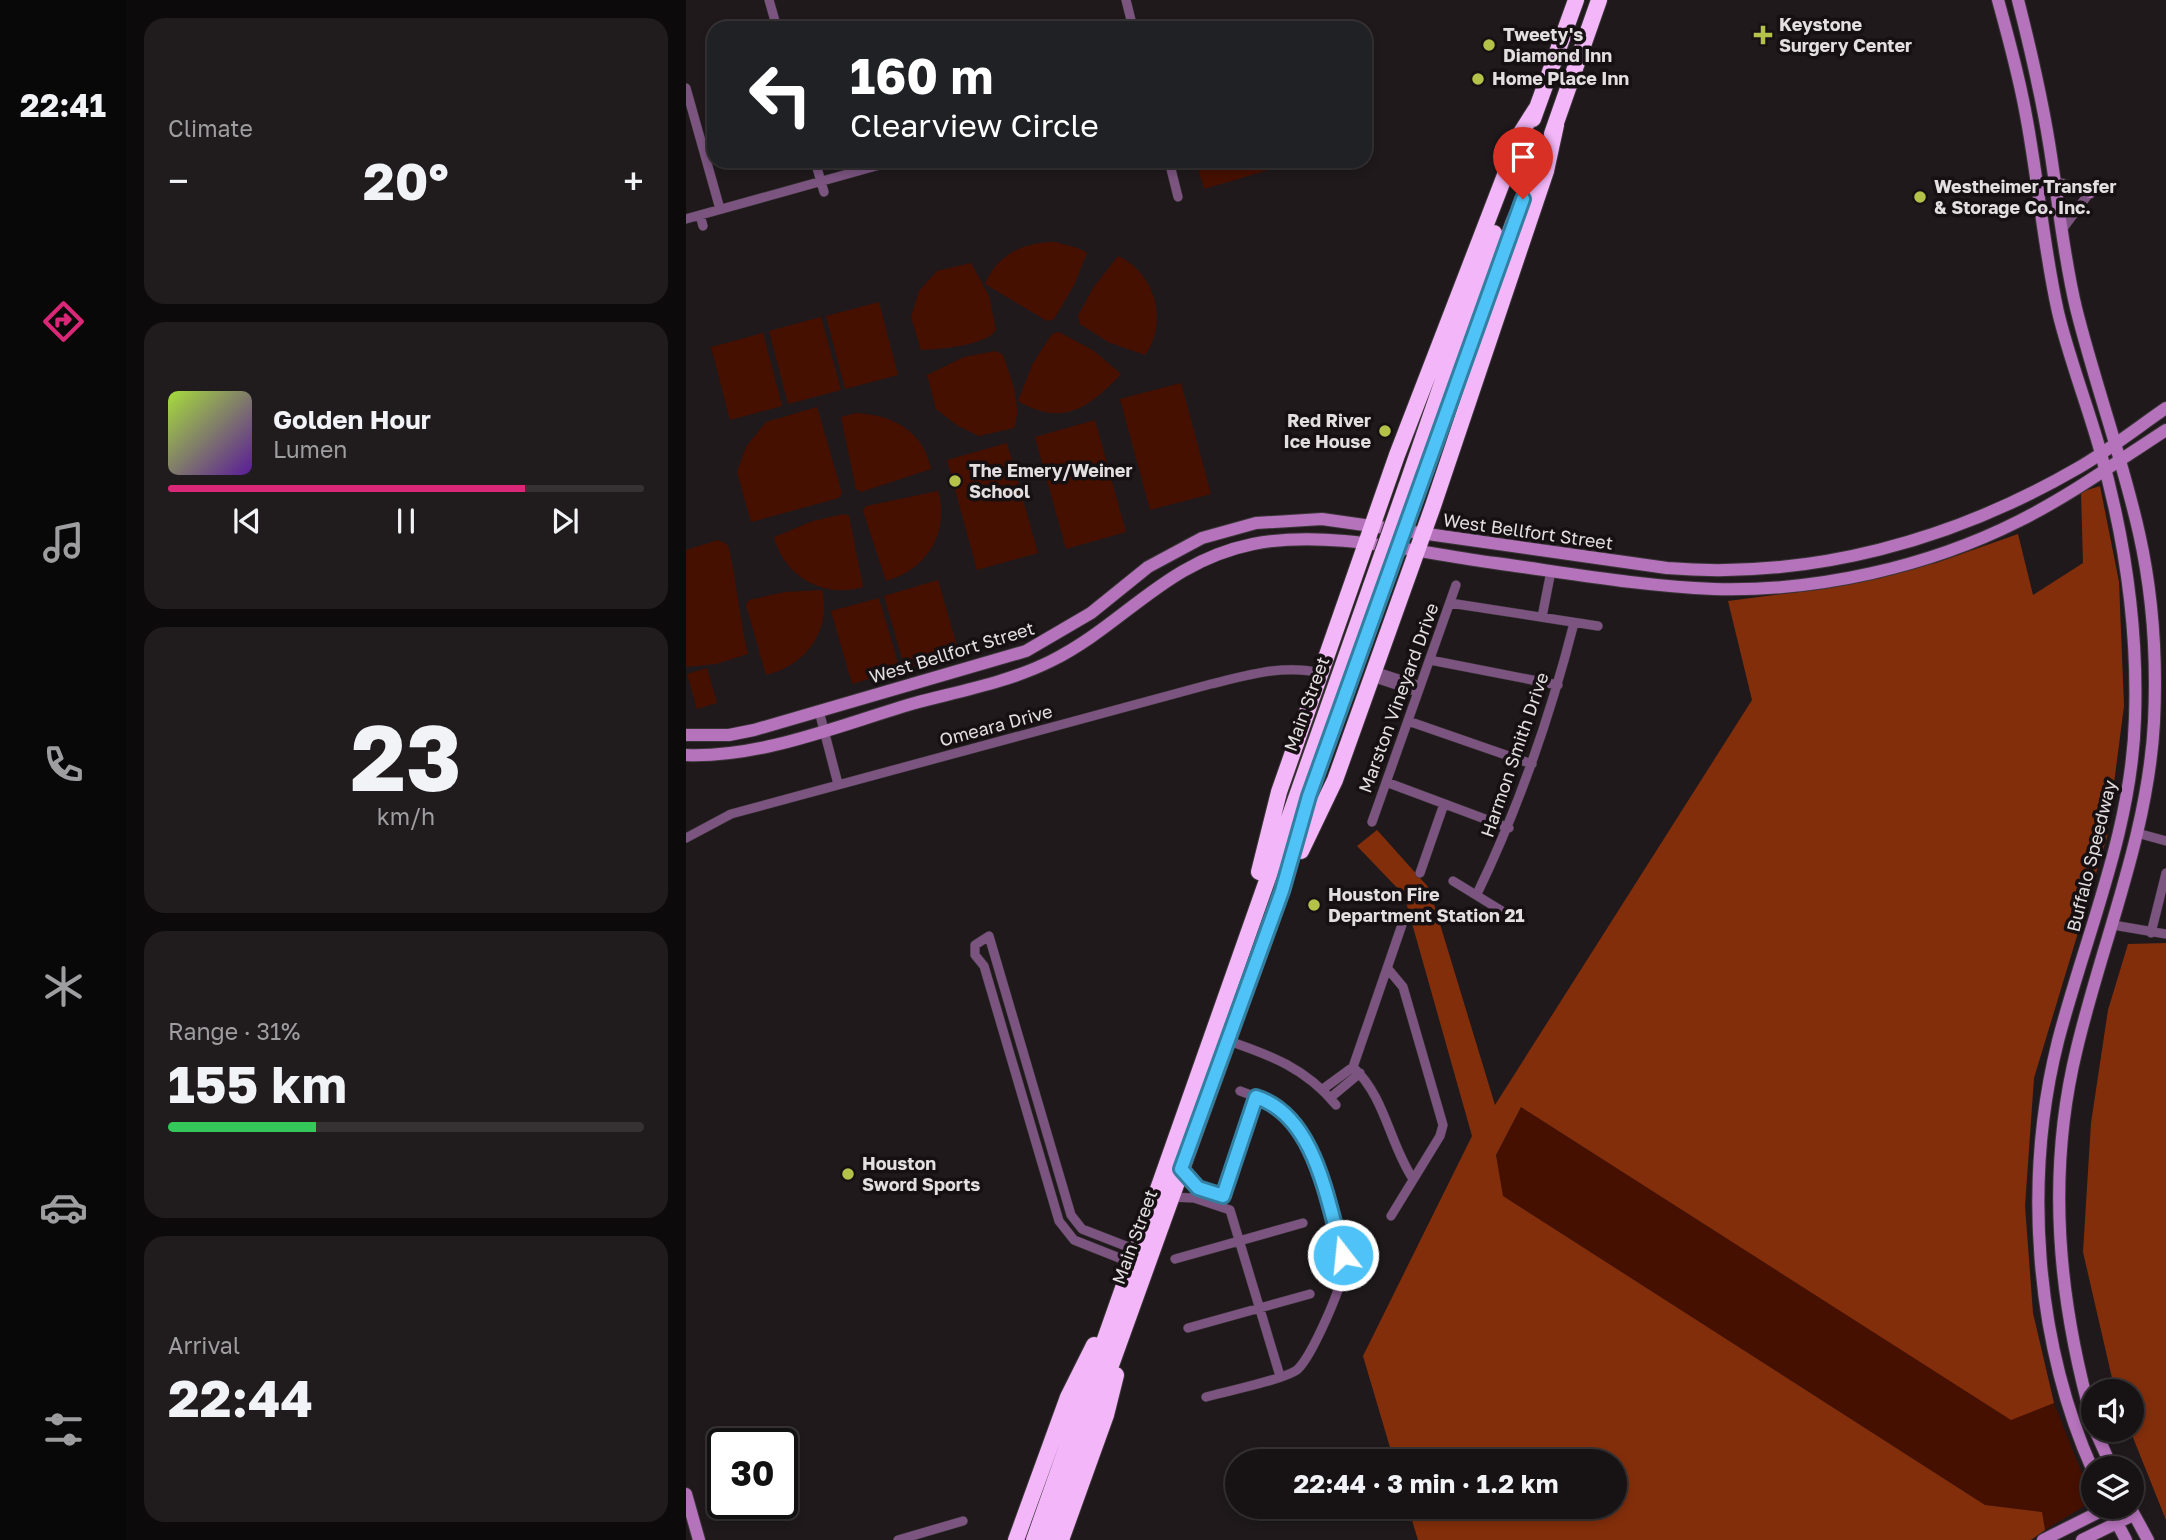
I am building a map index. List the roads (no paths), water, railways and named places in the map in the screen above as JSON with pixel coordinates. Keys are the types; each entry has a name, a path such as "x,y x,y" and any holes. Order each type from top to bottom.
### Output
{"highway":[{"name":"Main Street","path":"1412,488 1536,109 1576,0"},
{"name":"Main Street","path":"1048,1540 1233,974 1412,488 1513,224 1556,125 1599,0"},
{"path":"1233,974 1279,792 1388,482 1517,143 1536,109"},
{"path":"1282,891 1335,780 1373,674 1546,171 1556,125"},
{"path":"1388,482 1390,496 1395,504 1421,513 1433,506"},
{"path":"1357,573 1374,566 1395,573 1402,591"},
{"name":"Main Street","path":"1034,1540 1126,1280 1170,1197 1282,891 1309,796 1376,588"},
{"path":"1061,1540 1106,1415 1137,1261"},
{"path":"1016,1540 1068,1397 1126,1280"}],"main road":[{"name":"Buffalo Speedway","path":"1998,0 2059,313 2101,453 2121,539 2133,619 2136,716 2125,808 2053,1067 2044,1113 2039,1210 2044,1293 2076,1434 2086,1456"},
{"name":"Buffalo Speedway","path":"2018,0 2043,107 2061,231 2076,307 2139,533 2153,617 2154,724 2142,811 2073,1069 2064,1115 2057,1210 2063,1290 2081,1381"},
{"path":"2022,119 2043,107"},
{"path":"2054,183 2093,188"},
{"path":"2044,235 2061,231"},
{"name":"West Bellfort Street","path":"686,735 729,734 754,730 1002,658 1049,640 1148,567 1177,550 1230,529 1289,519 1373,525 1685,570 1759,569 1881,550 1976,518 2025,495 2101,453 2166,408"},
{"name":"West Bellfort Street","path":"686,755 752,750 1008,677 1049,662 1077,646 1174,574 1234,549 1290,540 1319,539 1683,587 1783,586 1884,569 1984,536 2058,500 2166,430"},
{"path":"1976,518 1984,536"},
{"path":"1230,529 1234,549"},
{"path":"1881,550 1884,569"},
{"path":"1551,570 1554,553"},
{"path":"1683,587 1685,570"},
{"path":"1116,593 1128,608"},
{"path":"2133,619 2153,617"},
{"path":"1002,658 1008,677"},
{"path":"2125,808 2142,811"},
{"path":"2095,921 2113,925"},
{"path":"2053,1067 2073,1069"},
{"path":"2039,1210 2057,1210"},
{"path":"2058,1363 2075,1360"},
{"path":"686,1494 699,1540"},
{"path":"2043,1540 2085,1519"},
{"path":"2115,1519 2126,1540"},
{"path":"2082,1540 2122,1519"},
{"path":"2136,1519 2148,1540"}],"street":[{"path":"769,0 775,21"},
{"path":"1126,0 1131,21"},
{"path":"686,88 707,163"},
{"path":"708,168 720,209"},
{"path":"817,168 824,192"},
{"path":"686,219 869,168"},
{"path":"877,168 879,177"},
{"path":"1170,168 1178,197"},
{"path":"2061,231 2093,188"},
{"path":"762,198 765,209"},
{"path":"700,215 703,226"},
{"path":"1542,617 1551,570"},
{"name":"Marston Vineyard Drive","path":"1372,822 1457,585"},
{"path":"1450,603 1598,626"},
{"name":"Harmon Smith Drive","path":"1477,894 1509,828 1532,764 1558,685 1574,623"},
{"path":"1430,660 1558,685"},
{"name":"Omeara Drive","path":"686,838 720,817 1259,672 1303,669 1321,673"},
{"path":"1373,674 1419,689"},
{"path":"820,711 838,784"},
{"path":"1408,721 1532,764"},
{"path":"1386,782 1509,828"},
{"path":"1420,873 1444,804"},
{"path":"2137,833 2166,841"},
{"path":"2151,933 2166,873"},
{"path":"1453,881 1502,911"},
{"path":"1226,1040 1286,1062 1323,1089 1333,1101 1357,1070 1405,916"},
{"path":"2113,925 2166,934"},
{"path":"989,936 1071,1215 1082,1229 1137,1261 1074,1240 1059,1222 990,984 974,949 978,940 989,936"},
{"path":"1388,969 1403,987 1443,1125 1440,1136 1391,1216"},
{"path":"990,984 1002,981"},
{"path":"1323,1089 1357,1070"},
{"path":"1357,1070 1377,1095 1402,1160 1413,1179"},
{"path":"1019,1084 1032,1080"},
{"path":"1206,1397 1280,1376 1300,1367 1336,1298 1343,1255 1303,1135 1287,1113 1240,1091"},
{"path":"1222,1201 1256,1097"},
{"path":"1181,1169 1198,1188 1222,1201 1230,1210 1280,1376"},
{"path":"1202,1200 1204,1190"},
{"path":"1052,1199 1065,1195"},
{"path":"1170,1197 1222,1201"},
{"path":"1175,1259 1303,1223"},
{"path":"1188,1328 1310,1294"},
{"path":"898,1540 963,1521"}],"place":[{"name":"Keystone Surgery Center","path":"1763,35"},
{"name":"Tweety's Diamond Inn","path":"1489,45"},
{"name":"Home Place Inn","path":"1478,79"},
{"name":"Westheimer Transfer & Storage Co. Inc.","path":"1920,197"},
{"name":"Red River Ice House","path":"1385,431"},
{"name":"The Emery/Weiner School","path":"955,481"},
{"name":"Houston Fire Department Station 21","path":"1314,905"},
{"name":"Houston Sword Sports","path":"848,1174"}]}
